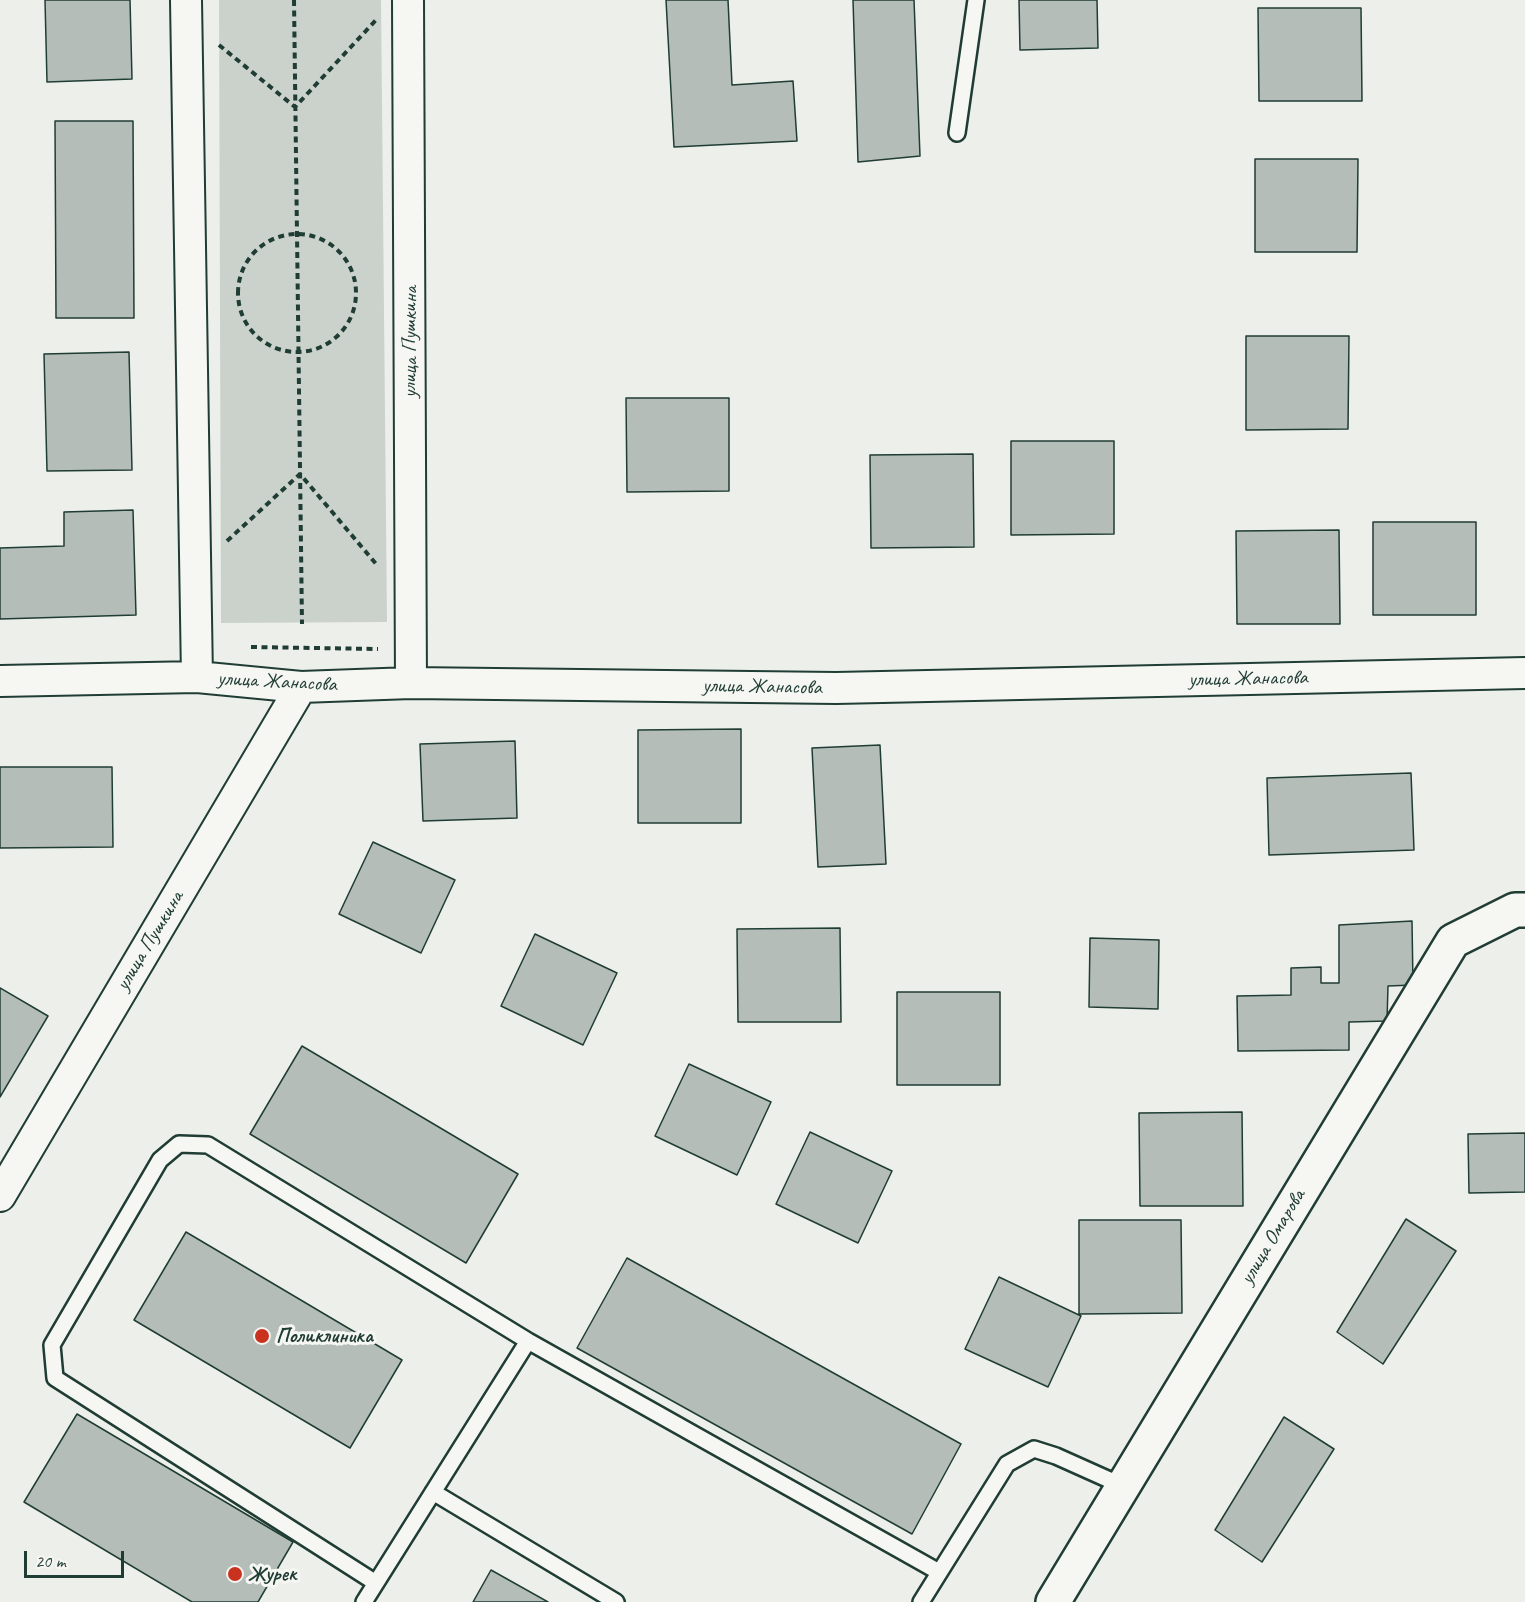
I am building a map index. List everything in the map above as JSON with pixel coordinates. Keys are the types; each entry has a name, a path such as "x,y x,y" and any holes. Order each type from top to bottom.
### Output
{"street":[{"path":"186,0 197,677"},
{"name":"улица Пушкина","path":"408,0 411,683"},
{"name":"улица Жанасова","path":"0,681 197,677 301,687 411,683 836,688 1525,673"},
{"name":"улица Пушкина","path":"0,1196 301,687"},
{"name":"улица Омарова","path":"1053,1602 1453,941 1515,910 1525,910"}],"lane":[{"path":"957,133 976,0"},
{"path":"376,1582 55,1378 52,1345 160,1160 179,1144 208,1145 528,1341 939,1572"},
{"path":"364,1602 528,1341"},
{"path":"921,1602 1007,1464 1034,1449 1056,1456 1123,1486"},
{"path":"433,1492 616,1602"}],"path":[{"path":"294,0 302,624"},
{"path":"295,107 381,13"},
{"path":"216,42 295,107"},
{"path":"297,234 317,237 334,246 347,261 355,279 356,299 351,318 340,334 324,346 298,352 285,351 267,344 252,332 242,315 238,296 240,277 255,252 279,237 297,234"},
{"path":"223,545 300,474"},
{"path":"300,474 382,571"},
{"path":"244,647 384,649"}],"shaded area":[{"path":"219,0 381,0 387,622 221,623"}],"building":[{"path":"45,0 130,0 132,79 47,82"},
{"path":"666,0 728,0 732,85 793,81 797,141 674,147"},
{"path":"853,0 914,0 920,156 858,162"},
{"path":"1019,0 1097,0 1098,48 1020,50"},
{"path":"1258,8 1361,8 1362,101 1259,101"},
{"path":"55,121 133,121 134,318 56,318"},
{"path":"1255,159 1358,159 1357,252 1255,252"},
{"path":"1246,336 1349,336 1348,429 1246,430"},
{"path":"129,352 132,470 47,471 44,354"},
{"path":"626,398 729,398 729,491 627,492"},
{"path":"1011,441 1114,441 1114,534 1011,535"},
{"path":"973,454 974,547 871,548 870,455"},
{"path":"133,510 136,615 0,619 0,548 64,546 64,512"},
{"path":"1373,522 1476,522 1476,615 1373,615"},
{"path":"1339,530 1340,624 1237,624 1236,531"},
{"path":"741,729 741,823 638,823 638,730"},
{"path":"515,741 517,818 423,821 420,744"},
{"path":"880,745 886,864 818,867 812,748"},
{"path":"0,767 112,767 113,847 0,848"},
{"path":"1411,773 1414,850 1269,855 1267,778"},
{"path":"373,842 455,880 421,953 339,914"},
{"path":"1412,921 1413,985 1388,986 1387,1021 1349,1022 1349,1050 1238,1051 1237,996 1291,995 1291,968 1321,967 1321,983 1339,983 1339,925"},
{"path":"840,928 841,1022 738,1022 737,929"},
{"path":"535,934 617,973 583,1045 501,1006"},
{"path":"1090,938 1159,940 1158,1009 1089,1007"},
{"path":"0,988 48,1016 0,1097"},
{"path":"897,992 1000,992 1000,1085 897,1085"},
{"path":"302,1046 518,1174 466,1263 250,1134"},
{"path":"689,1064 771,1102 737,1175 655,1136"},
{"path":"1242,1112 1243,1206 1140,1206 1139,1113"},
{"path":"810,1132 892,1171 858,1243 776,1204"},
{"path":"1525,1133 1525,1192 1469,1193 1468,1134"},
{"path":"1406,1219 1456,1251 1383,1364 1337,1332"},
{"path":"1079,1220 1181,1220 1182,1313 1079,1314"},
{"path":"186,1232 402,1360 350,1448 134,1320"},
{"path":"627,1258 961,1444 912,1534 577,1348"},
{"path":"999,1277 1081,1316 1048,1387 965,1349"},
{"path":"77,1414 293,1542 258,1602 192,1602 24,1502"},
{"path":"1284,1417 1334,1449 1262,1562 1215,1530"},
{"path":"491,1570 548,1602 473,1602"}],"place":[{"name":"Поликлиника","path":"262,1336"},
{"name":"Журек","path":"235,1574"}]}
